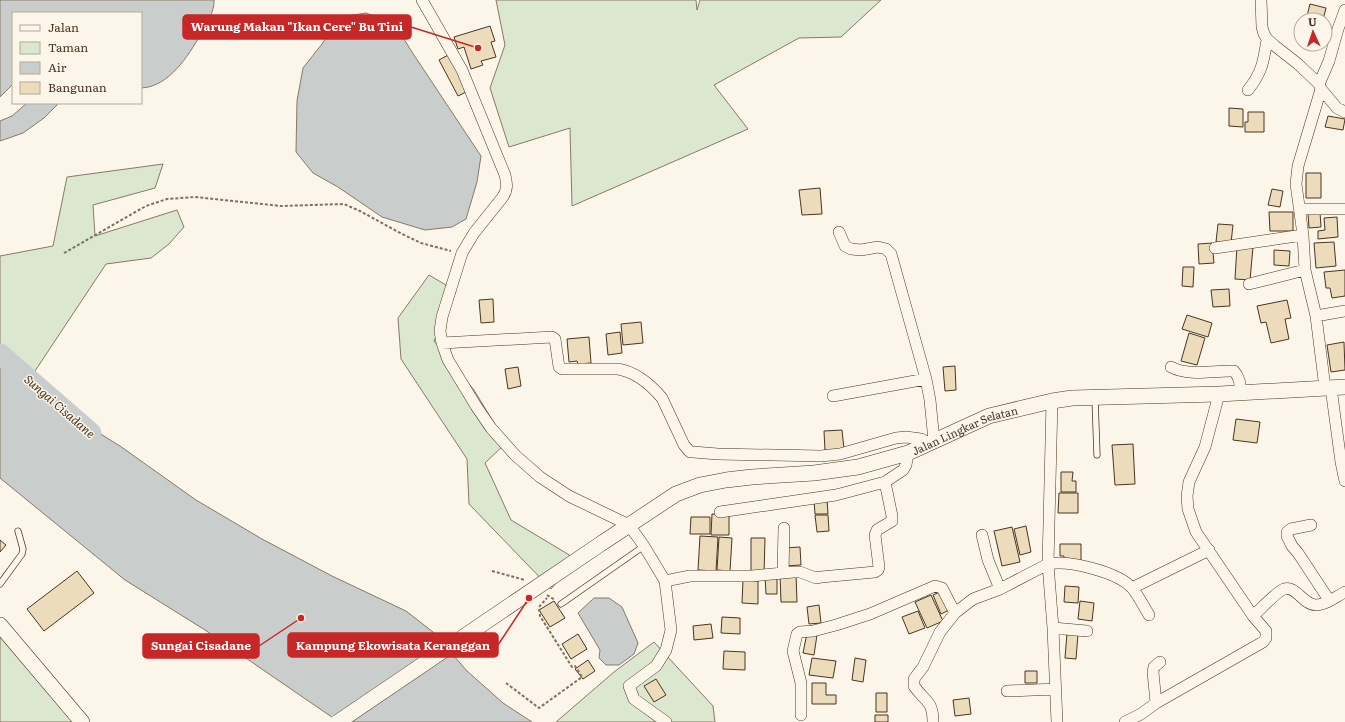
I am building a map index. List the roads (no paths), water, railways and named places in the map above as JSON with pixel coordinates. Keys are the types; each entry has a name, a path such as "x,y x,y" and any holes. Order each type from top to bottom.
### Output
{"main road":[{"name":"Jalan Lingkar Selatan","path":"338,722 676,494 700,485 752,477 814,473 858,467 908,453 989,416 1052,401 1072,398 1219,394 1334,388"},
{"path":"0,625 82,722"}],"street":[{"path":"422,0 462,70 505,175 507,185 506,193 474,233 462,253 442,317 440,331 442,343 448,360 476,406 491,428 515,455 540,478 569,496 629,525 644,546 665,581 671,630 666,650 656,666 629,686 634,699 666,722"},
{"path":"1261,0 1262,27 1264,34 1275,46 1298,64 1342,108"},
{"path":"1345,10 1320,86 1307,141 1298,166 1296,184 1304,236 1305,270 1334,388 1345,481"},
{"path":"1248,90 1256,81 1261,70 1264,61 1267,38"},
{"path":"1300,209 1345,209"},
{"path":"442,343 552,337 555,339 559,367 562,369 618,369 628,371 633,373 658,393 669,412 680,439 690,452 726,455 821,456 840,454 896,438 915,438 931,442 930,400 926,379 891,254 886,249 878,247 861,250 851,249 845,246 839,232"},
{"path":"1215,248 1304,236"},
{"path":"1249,284 1305,270"},
{"path":"1316,316 1345,311"},
{"path":"1171,367 1178,371 1186,372 1234,371 1239,380 1240,393"},
{"path":"833,396 926,379"},
{"path":"1125,722 1143,718 1156,703 1263,642 1266,638 1266,631 1253,616 1196,532 1188,509 1187,496 1189,482 1205,447 1219,394"},
{"path":"1052,401 1048,564 1053,628 1057,722"},
{"path":"720,512 836,495 885,482 902,470 906,465 908,453"},
{"path":"665,581 690,576 752,576 800,572 816,578 821,578 875,572 879,567 875,535 877,530 892,521 885,482"},
{"path":"1311,525 1291,529 1287,532 1287,536 1292,546 1329,600"},
{"path":"783,573 784,528"},
{"path":"982,535 988,560 1000,590"},
{"path":"1132,588 1209,550"},
{"path":"933,722 932,709 929,703 914,686 914,679 923,667 940,632 955,613 973,599 1000,590 1048,564 1070,564 1100,571 1122,581 1132,588 1149,615"},
{"path":"801,715 801,683 793,652 797,634 800,632 836,626 870,614 935,586 942,588 955,613"},
{"path":"1253,616 1284,589 1290,589 1305,601 1318,605 1345,592"},
{"path":"1053,628 1087,631"},
{"path":"1156,703 1153,672 1154,667 1160,662"},
{"path":"1007,691 1056,689"}],"lane":[{"path":"1095,397 1097,455"},
{"path":"0,584 22,554 23,549 18,530"},
{"path":"561,604 644,546"}],"water":[{"path":"0,0 214,0 212,13 208,22 196,43 177,69 160,82 142,88 142,12 12,12 12,85 0,97"},
{"path":"366,13 394,23 481,156 477,182 466,219 452,227 425,230 382,217 338,187 313,173 296,152 297,101 303,68 322,44 340,17"},
{"path":"26,104 58,104 44,118 23,133 0,141 0,121 12,116"},
{"path":"0,346 60,409 120,446 196,500 262,539 332,576 406,611 433,632 467,671 503,703 532,722 339,722 205,630 125,580 0,478"},
{"path":"594,598 609,598 622,607 638,643 634,654 619,665 606,665 599,658 600,650 578,613"}],"waterway":[{"name":"Sungai Cisadane","path":"0,354 91,433"}],"place":[{"name":"Warung Makan \"Ikan Cere\" Bu Tini","path":"478,48"},
{"name":"Kampung Ekowisata Keranggan","path":"529,598"},
{"name":"Sungai Cisadane","path":"301,618"}]}
